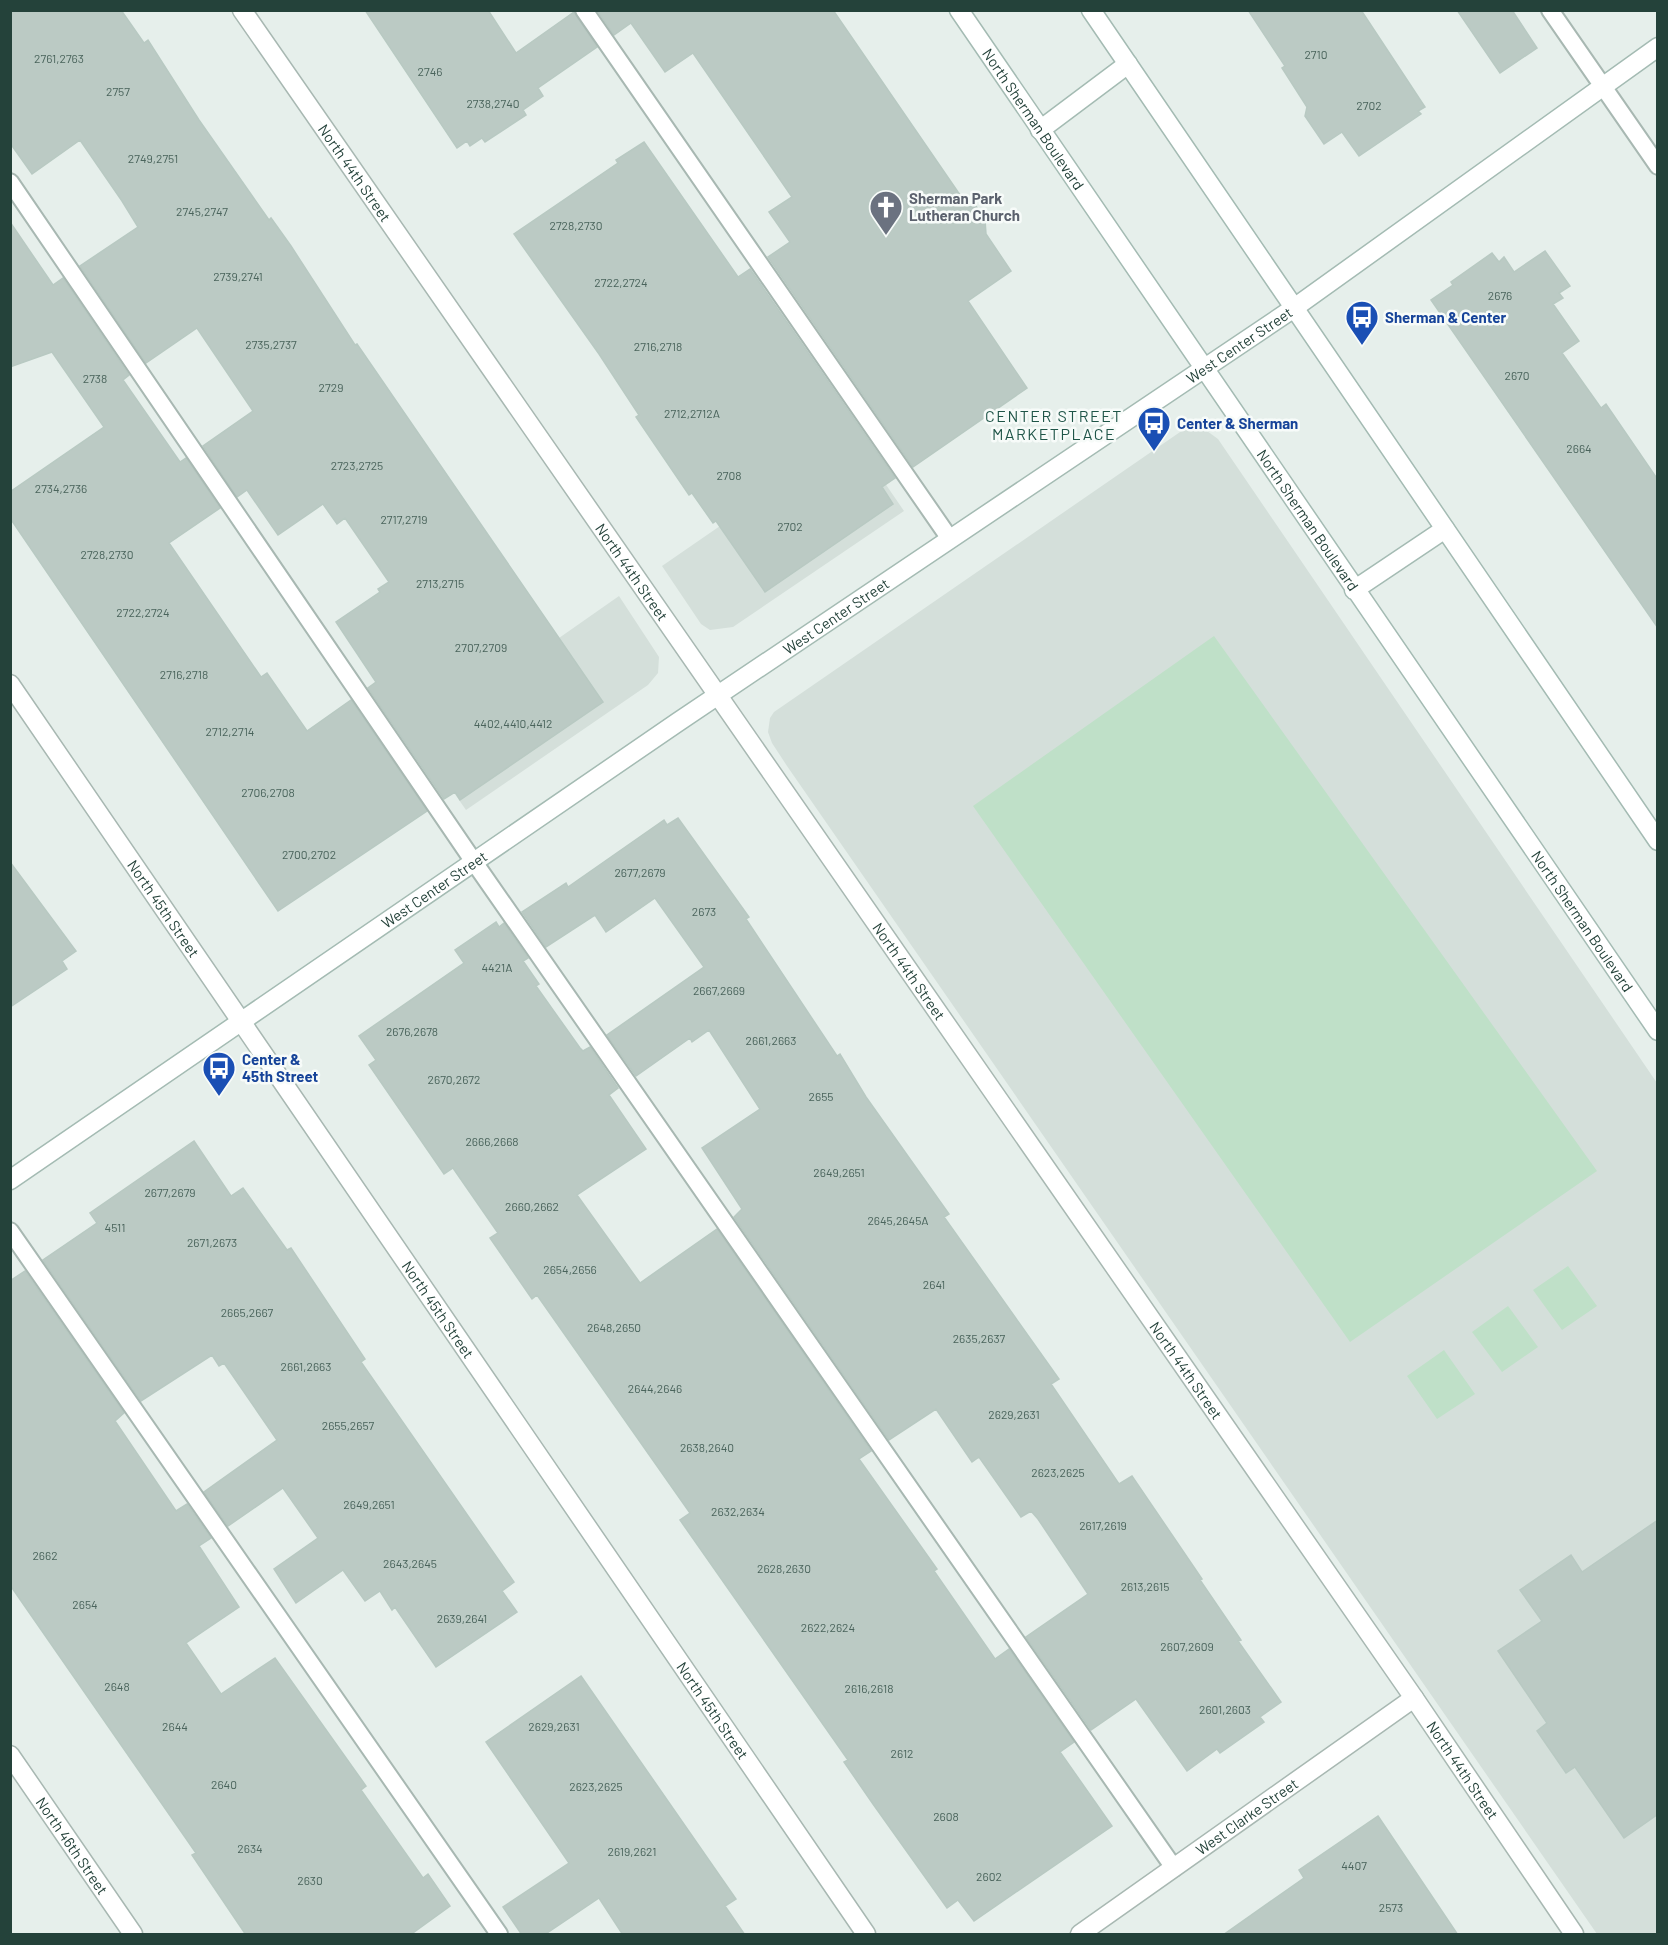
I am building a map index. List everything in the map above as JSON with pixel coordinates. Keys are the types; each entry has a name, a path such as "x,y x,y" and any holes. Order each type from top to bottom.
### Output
{"street":[{"name":"North 44th Street","path":"243,10 1414,1698 1574,1935"},
{"name":"North Sherman Boulevard","path":"959,10 1202,369 1658,1031"},
{"path":"1091,10 1658,841"},
{"name":"West Center Street","path":"10,1180 717,696 1294,308 1658,47"},
{"path":"1040,130 1128,64"},
{"path":"1354,590 1445,529"},
{"name":"North 45th Street","path":"10,684 243,1021 866,1935"},
{"name":"West Clarke Street","path":"1080,1935 1414,1698"},
{"name":"North 46th Street","path":"10,1755 133,1935"}],"lane":[{"path":"584,10 950,539"},
{"path":"1550,10 1658,166"},
{"path":"10,182 474,862 1174,1868"},
{"path":"10,1231 499,1935"}],"shaded area":[{"path":"1196,428 1207,431 1218,439 1657,1083 1657,1934 1597,1934 787,766 772,743 768,732 770,718 774,712 1183,430"},
{"path":"852,435 904,511 733,627 710,630 701,624 662,566"},
{"path":"619,596 659,657 658,673 648,685 466,810 416,738"}],"green space":[{"path":"1214,636 1597,1171 1350,1342 973,806"},
{"path":"1568,1266 1597,1306 1562,1330 1533,1290"},
{"path":"1508,1306 1538,1347 1502,1372 1472,1332"},
{"path":"1444,1350 1475,1394 1437,1419 1407,1376"}],"building":[{"path":"10,10 121,10 144,43 148,40 199,120 269,220 271,218 291,246 355,345 357,344 603,702 460,800 455,792 444,799 368,688 376,682 336,622 380,592 378,589 389,582 345,518 337,524 323,504 278,535 247,490 237,497 203,446 253,411 197,328 146,363 80,266 138,227 122,201 80,140 32,174 10,143"},
{"path":"365,10 488,10 516,53 574,12 597,47 538,88 543,96 523,110 526,115 485,142 482,138 470,146 467,141 457,148"},
{"name":"Sherman Park Lutheran Church","path":"597,10 833,10 958,192 969,207 976,206 985,220 986,234 1011,271 968,301 1027,388 913,467 768,257 790,242 769,212 792,197 693,53 665,72 631,23 614,35"},
{"path":"1248,10 1361,10 1425,107 1418,111 1421,114 1359,156 1342,132 1324,144 1305,116 1307,107 1282,68 1285,66"},
{"path":"1457,10 1512,10 1537,48 1500,73"},
{"path":"644,142 738,277 750,269 895,478 882,487 893,504 765,592 716,521 713,523 692,493 689,495 636,417 639,415 599,354 514,234 618,163 616,160"},
{"path":"10,222 53,285 63,278 129,375 123,380 180,462 186,458 220,508 169,543 261,677 267,673 307,731 351,700 427,811 278,911 10,518 10,492 104,427 52,352 10,367"},
{"path":"1545,251 1570,286 1559,293 1563,298 1553,304 1579,341 1562,353 1601,408 1606,404 1658,480 1658,628 1431,300 1453,285 1451,282 1492,253 1499,262 1504,257 1514,272"},
{"path":"678,818 749,917 746,919 837,1056 840,1054 866,1097 949,1214 944,1217 1059,1379 1051,1384 1119,1484 1132,1476 1202,1579 1200,1580 1241,1640 1238,1641 1281,1702 1260,1717 1264,1722 1220,1753 1217,1749 1187,1771 1136,1699 1091,1730 1026,1637 1088,1594 1038,1519 1031,1511 1021,1517 979,1457 972,1462 936,1409 889,1440 734,1217 742,1209 702,1148 760,1109 709,1030 692,1042 690,1038 636,1076 607,1035 704,967 655,898 606,932 595,915 546,947 522,912 566,883 568,887 664,820 667,825"},
{"path":"10,862 76,951 62,961 67,969 10,1007"},
{"path":"496,922 499,927 504,923 528,958 523,961 539,984 536,986 580,1048 583,1051 590,1047 618,1088 609,1095 646,1149 577,1195 640,1283 717,1229 871,1451 859,1459 937,1569 934,1571 995,1659 1009,1649 1074,1742 1060,1752 1112,1826 974,1921 958,1900 947,1908 873,1804 844,1762 848,1760 680,1520 690,1513 537,1295 532,1299 490,1238 498,1233 453,1168 444,1174 369,1065 376,1060 359,1036 464,963 455,950"},
{"path":"194,1141 231,1196 243,1188 287,1250 291,1248 365,1359 361,1362 514,1582 502,1591 517,1612 436,1667 395,1607 392,1610 380,1591 365,1601 343,1570 296,1603 274,1569 318,1538 283,1488 228,1526 204,1492 277,1440 224,1363 219,1366 212,1355 141,1401 43,1260 97,1223 90,1213"},
{"path":"25,1271 124,1413 115,1421 176,1511 187,1504 211,1538 199,1546 239,1607 186,1643 221,1694 275,1658 366,1786 361,1790 423,1878 428,1874 450,1906 410,1935 246,1935 192,1855 196,1853 10,1585 10,1281"},
{"path":"1658,1520 1658,1814 1624,1838 1575,1767 1566,1773 1537,1731 1547,1723 1498,1651 1542,1621 1520,1590 1571,1555 1582,1572"},
{"path":"581,1676 736,1899 725,1906 745,1935 623,1935 599,1898 544,1935 522,1935 503,1907 569,1863 486,1742"},
{"path":"1378,1816 1458,1935 1223,1935 1304,1878 1299,1870"}],"place":[{"name":"Sherman Park Lutheran Church","path":"886,236"},
{"name":"Sherman & Center","path":"1362,346"},
{"name":"Center & Sherman","path":"1154,452"},
{"name":"Center & 45th Street","path":"219,1097"}],"district":[{"name":"CENTER STREET MARKETPLACE","path":"1054,424"}]}
